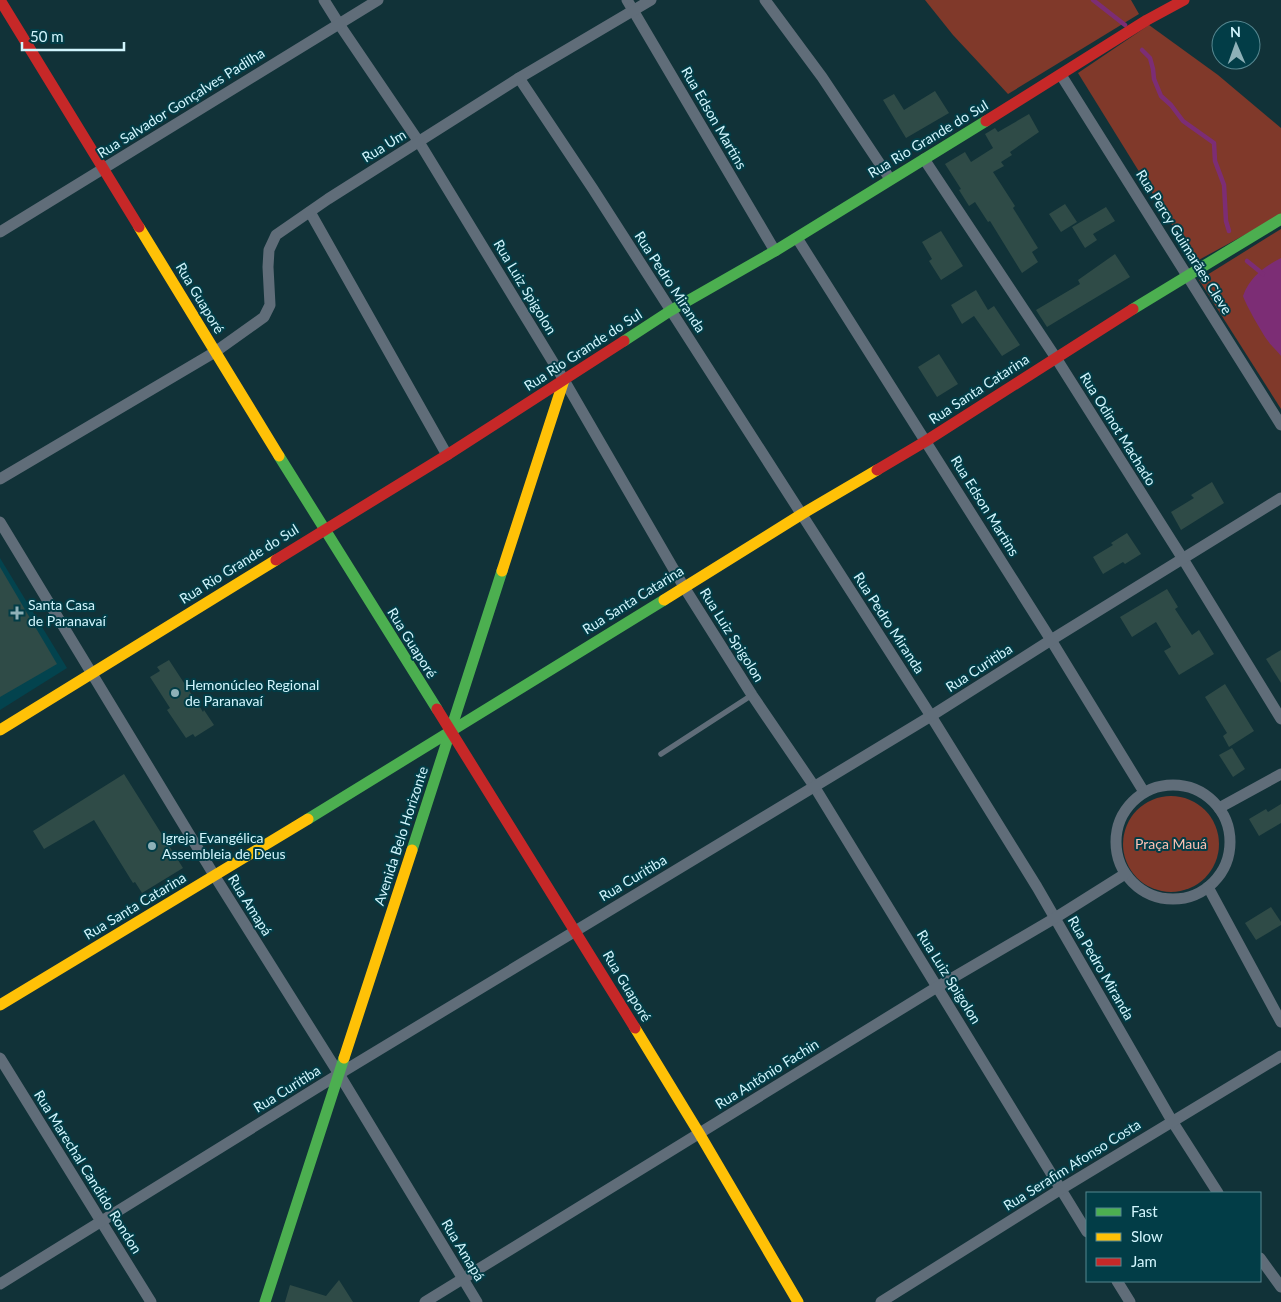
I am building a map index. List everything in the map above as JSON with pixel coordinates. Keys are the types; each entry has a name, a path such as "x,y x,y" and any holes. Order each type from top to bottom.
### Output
{"street":[{"name":"Rua Guaporé","path":"0,0 324,530 576,931 700,1133 798,1302"},
{"name":"Rua Luiz Spigolon","path":"324,0 419,142 564,380 684,587 752,695 814,786 1086,1230"},
{"name":"Rua Salvador Gonçalves Padilha","path":"0,232 378,0"},
{"name":"Rua Edson Martins","path":"627,0 774,251"},
{"name":"Rua Um","path":"0,479 215,352 264,317 270,305 269,250 276,235 519,78 651,0"},
{"path":"765,0 822,77 890,179"},
{"name":"Rua Rio Grande do Sul","path":"0,730 447,454 670,311 797,238 1147,20 1184,0"},
{"name":"Rua Percy Guimarães Cleve","path":"1060,74 1281,426"},
{"name":"Rua Pedro Miranda","path":"519,78 592,188 931,716 1055,918 1172,1121 1217,1192"},
{"name":"Rua Odinot Machado","path":"924,159 1056,358 1281,719"},
{"path":"310,212 447,454"},
{"name":"Rua Santa Catarina","path":"0,1005 450,732 802,514 926,441 1187,275 1281,219"},
{"name":"Rua Edson Martins","path":"797,238 1051,640 1144,792"},
{"name":"Avenida Belo Horizonte","path":"265,1302 564,380"},
{"name":"Rua Curitiba","path":"0,1284 340,1074 931,716 1281,498"},
{"name":"Rua Amapá","path":"0,522 214,875 340,1074 477,1302"},
{"path":"1219,808 1281,774"},
{"path":"1176,784 1193,788 1208,796 1219,808 1229,828 1230,850 1226,864 1218,877 1208,887 1191,896 1173,899 1154,896 1138,887 1125,874 1118,860 1115,844 1117,829 1122,814 1131,802 1144,792 1159,786 1176,784"},
{"name":"Rua Antônio Fachin","path":"425,1302 937,987 1055,918 1125,874"},
{"path":"1208,887 1281,1022"},
{"name":"Rua Serafim Afonso Costa","path":"881,1302 1061,1189 1281,1056"},
{"name":"Rua Marechal Candido Rondon","path":"0,1058 151,1302"},
{"path":"1261,1259 1281,1287"},
{"path":"1118,1282 1130,1302"}],"lane":[{"path":"661,754 752,695"}],"shaded area":[{"path":"1281,258 1281,356 1265,337 1243,296 1258,273"},
{"name":"Santa Casa de Paranavaí","path":"0,558 67,668 0,710"}],"green space":[{"path":"925,0 1131,0 1139,14 1008,94 953,35"},
{"path":"1149,25 1218,75 1281,128 1281,215 1195,262 1078,73"},
{"path":"1281,229 1281,409 1199,280"},
{"name":"Praça Mauá","path":"1171,796 1189,800 1205,810 1215,826 1219,844 1215,862 1205,878 1189,888 1171,892 1153,888 1137,878 1127,862 1123,844 1127,826 1137,810 1153,800"}],"building":[{"path":"935,91 949,113 906,138 883,100 894,94 904,110"},
{"path":"1029,114 1039,132 1010,152 1012,155 1001,162 1004,166 993,172 1015,206 1013,208 1038,248 1032,252 1038,262 1022,273 990,221 988,222 975,202 969,206 945,164 965,152 971,162 993,148 985,134 995,128 998,132"},
{"path":"1065,204 1077,222 1061,232 1049,214"},
{"path":"1106,207 1115,221 1093,234 1097,240 1085,248 1072,227"},
{"path":"941,231 963,266 941,280 929,261 932,259 922,242"},
{"path":"1115,254 1130,277 1047,327 1036,310 1080,284 1078,280"},
{"path":"976,290 988,310 994,306 1020,345 1002,356 974,316 962,324 951,305"},
{"path":"939,354 958,384 937,397 918,367"},
{"path":"1212,482 1224,503 1181,530 1171,512 1194,498 1191,495"},
{"path":"1127,533 1141,554 1103,574 1093,557 1113,545 1111,543"},
{"name":"Santa Casa de Paranavaí","path":"0,567 57,664 0,697"},
{"path":"1167,589 1178,607 1175,609 1192,635 1199,630 1214,654 1179,675 1164,651 1171,647 1156,622 1132,637 1120,617"},
{"path":"1281,650 1281,683 1266,659"},
{"name":"Hemonúcleo Regional de Paranavaí","path":"169,660 203,712 204,710 214,725 195,737 193,734 186,738 167,710 170,708 150,677 160,671 157,667"},
{"path":"1225,684 1254,731 1229,747 1223,736 1227,733 1205,697"},
{"path":"1232,748 1245,769 1233,777 1219,755"},
{"path":"124,774 183,868 142,893 135,882 133,883 94,820 44,849 33,831"},
{"path":"1281,804 1281,823 1259,836 1249,819 1266,809 1268,812"},
{"path":"1271,907 1281,925 1256,940 1245,923"},
{"path":"339,1280 353,1302 285,1302 290,1285 326,1296"}],"waterway":[{"path":"1093,0 1125,25"},
{"path":"1142,50 1150,58 1154,79 1161,96 1171,105 1183,121 1214,143 1215,161 1224,185 1226,221 1229,231"},
{"path":"1247,261 1263,274"}],"traffic: fast":[{"path":"624,341 670,311 775,251 986,121"},
{"path":"1133,309 1281,219"},
{"path":"279,456 437,709"},
{"path":"412,850 502,571"},
{"path":"308,819 664,600"},
{"path":"265,1302 344,1058"}],"traffic: slow":[{"path":"139,227 279,456"},
{"path":"502,571 564,380"},
{"path":"664,600 802,514 877,470"},
{"path":"0,730 276,560"},
{"path":"0,1005 308,819"},
{"path":"344,1058 412,850"},
{"path":"635,1028 798,1302"}],"traffic: jam":[{"path":"0,0 139,227"},
{"path":"986,121 1147,20 1184,0"},
{"path":"877,470 926,441 1133,309"},
{"path":"276,560 447,455 624,341"},
{"path":"437,709 635,1028"}],"place":[{"name":"Santa Casa de Paranavaí","path":"17,613"},
{"name":"Hemonúcleo Regional de Paranavaí","path":"175,693"},
{"name":"Igreja Evangélica Assembleia de Deus","path":"152,846"}]}
